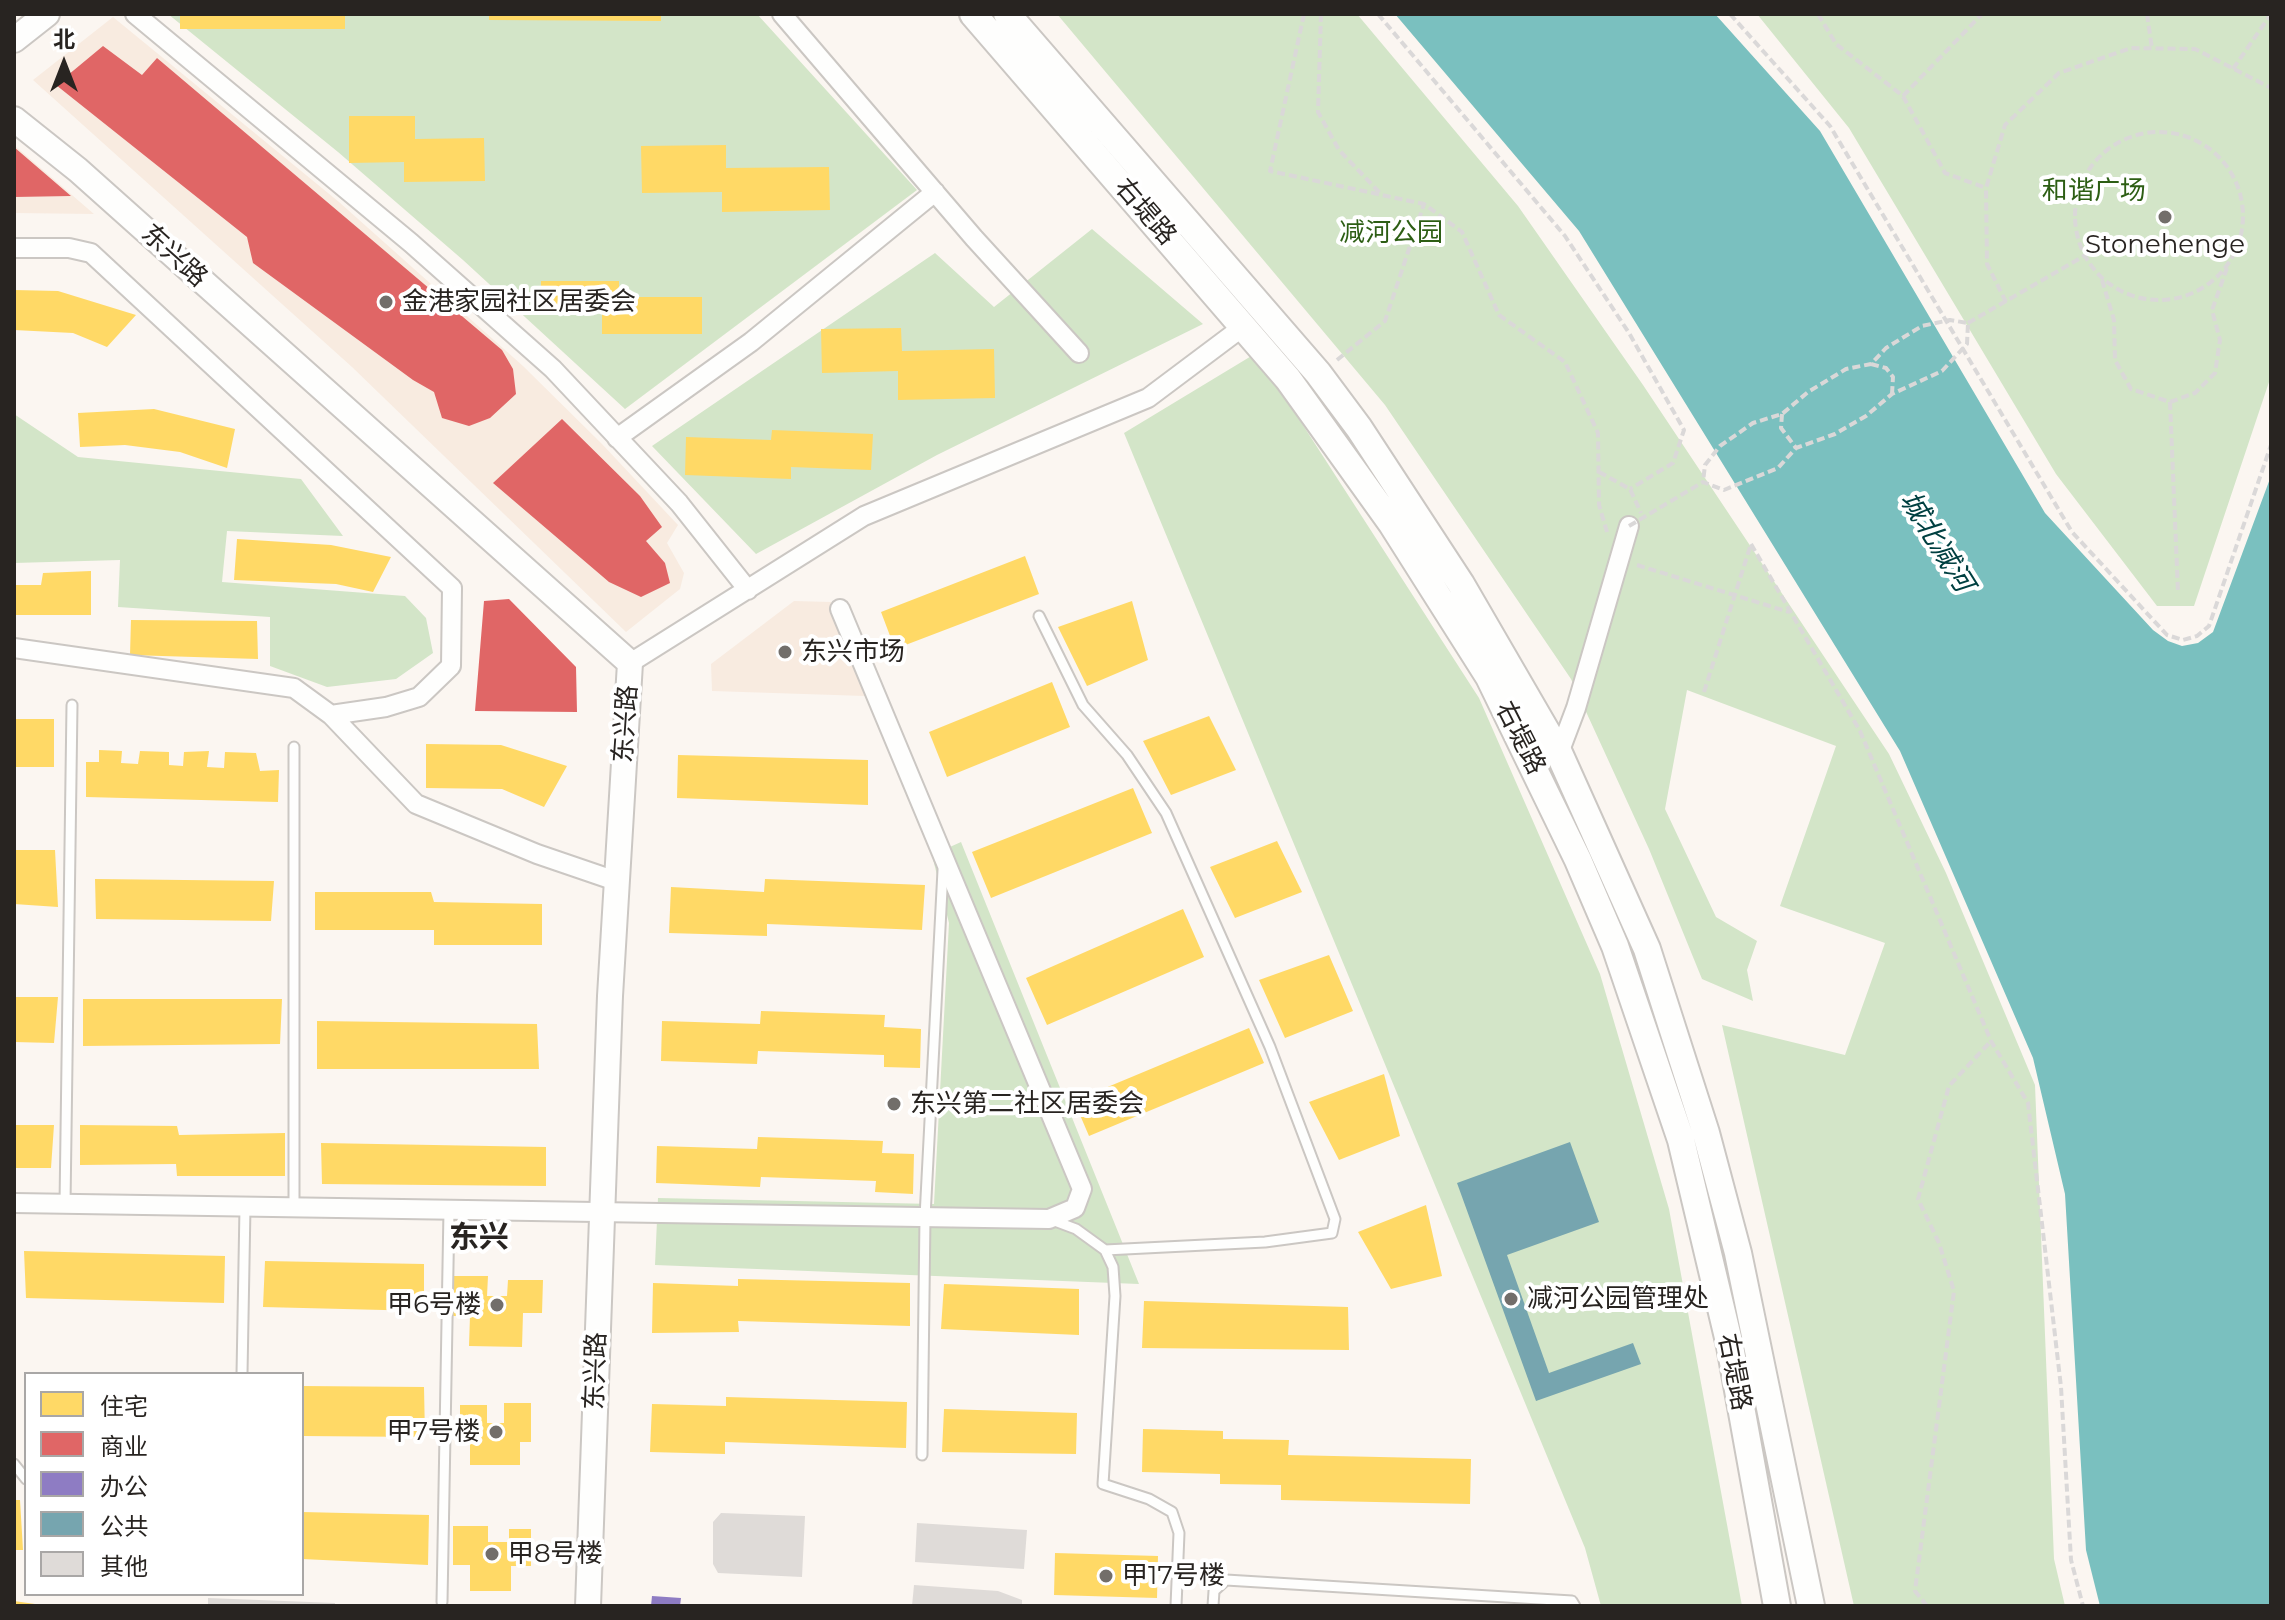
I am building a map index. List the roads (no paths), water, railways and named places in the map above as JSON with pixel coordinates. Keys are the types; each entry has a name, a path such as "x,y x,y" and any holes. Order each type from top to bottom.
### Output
{"main road":[{"name":"右堤路","path":"973,14 1244,326 1336,443 1489,677 1572,845 1615,946 1677,1126 1707,1241 1777,1606"},
{"name":"右堤路","path":"1007,14 1318,373 1359,428 1461,584 1559,753 1647,949 1706,1133 1738,1253 1811,1606"}],"street":[{"path":"14,40 47,14"},
{"path":"135,14 411,243 553,369 679,503 748,590"},
{"path":"782,14 1079,353"},
{"name":"东兴路","path":"14,119 90,180 630,663 616,881 601,1214 588,1606"},
{"path":"617,438 751,342 935,192"},
{"path":"14,248 69,248 91,253 452,588 451,666 419,697 386,707 331,715"},
{"path":"630,663 864,516 1148,398 1244,326"},
{"path":"1559,753 1621,560 1637,522"},
{"path":"14,1203 1049,1219 1075,1208 1082,1189 840,609"},
{"path":"14,648 294,688 331,715 416,804 537,854 616,881"}],"lane":[{"path":"1039,616 1083,705 1127,755 1166,813 1270,1047 1335,1219 1332,1233 1265,1242 1105,1250"},
{"path":"65,1204 72,705"},
{"path":"294,747 294,1207"},
{"path":"922,1455 925,1217 944,858"},
{"path":"242,1372 245,1207"},
{"path":"442,1602 449,1210"},
{"path":"1049,1219 1076,1229 1105,1250 1113,1267 1115,1296 1103,1484 1149,1499 1172,1512 1179,1533 1176,1606"},
{"path":"1213,1606 1214,1591 1226,1580 1572,1601 1575,1606"}],"water":[{"name":"城北减河","path":"1395,14 1715,14 1820,131 2045,513 2153,630 2168,641 2182,646 2198,643 2213,632 2271,476 2271,1606 2100,1606 2086,1550 2065,1194 2033,1058 1900,751 1579,231"}],"place":[{"name":"Stonehenge","path":"2165,217"},
{"name":"金港家园社区居委会","path":"386,302"},
{"name":"东兴市场","path":"785,652"},
{"name":"东兴第二社区居委会","path":"894,1104"},
{"name":"减河公园管理处","path":"1511,1299"},
{"name":"甲6号楼","path":"497,1305"},
{"name":"甲7号楼","path":"496,1432"},
{"name":"甲8号楼","path":"492,1554"},
{"name":"甲17号楼","path":"1106,1576"}],"district":[{"name":"东兴","path":"479,1238"}],"park label":[{"name":"和谐广场","path":"2094,191"},
{"name":"减河公园","path":"1391,233"}]}
